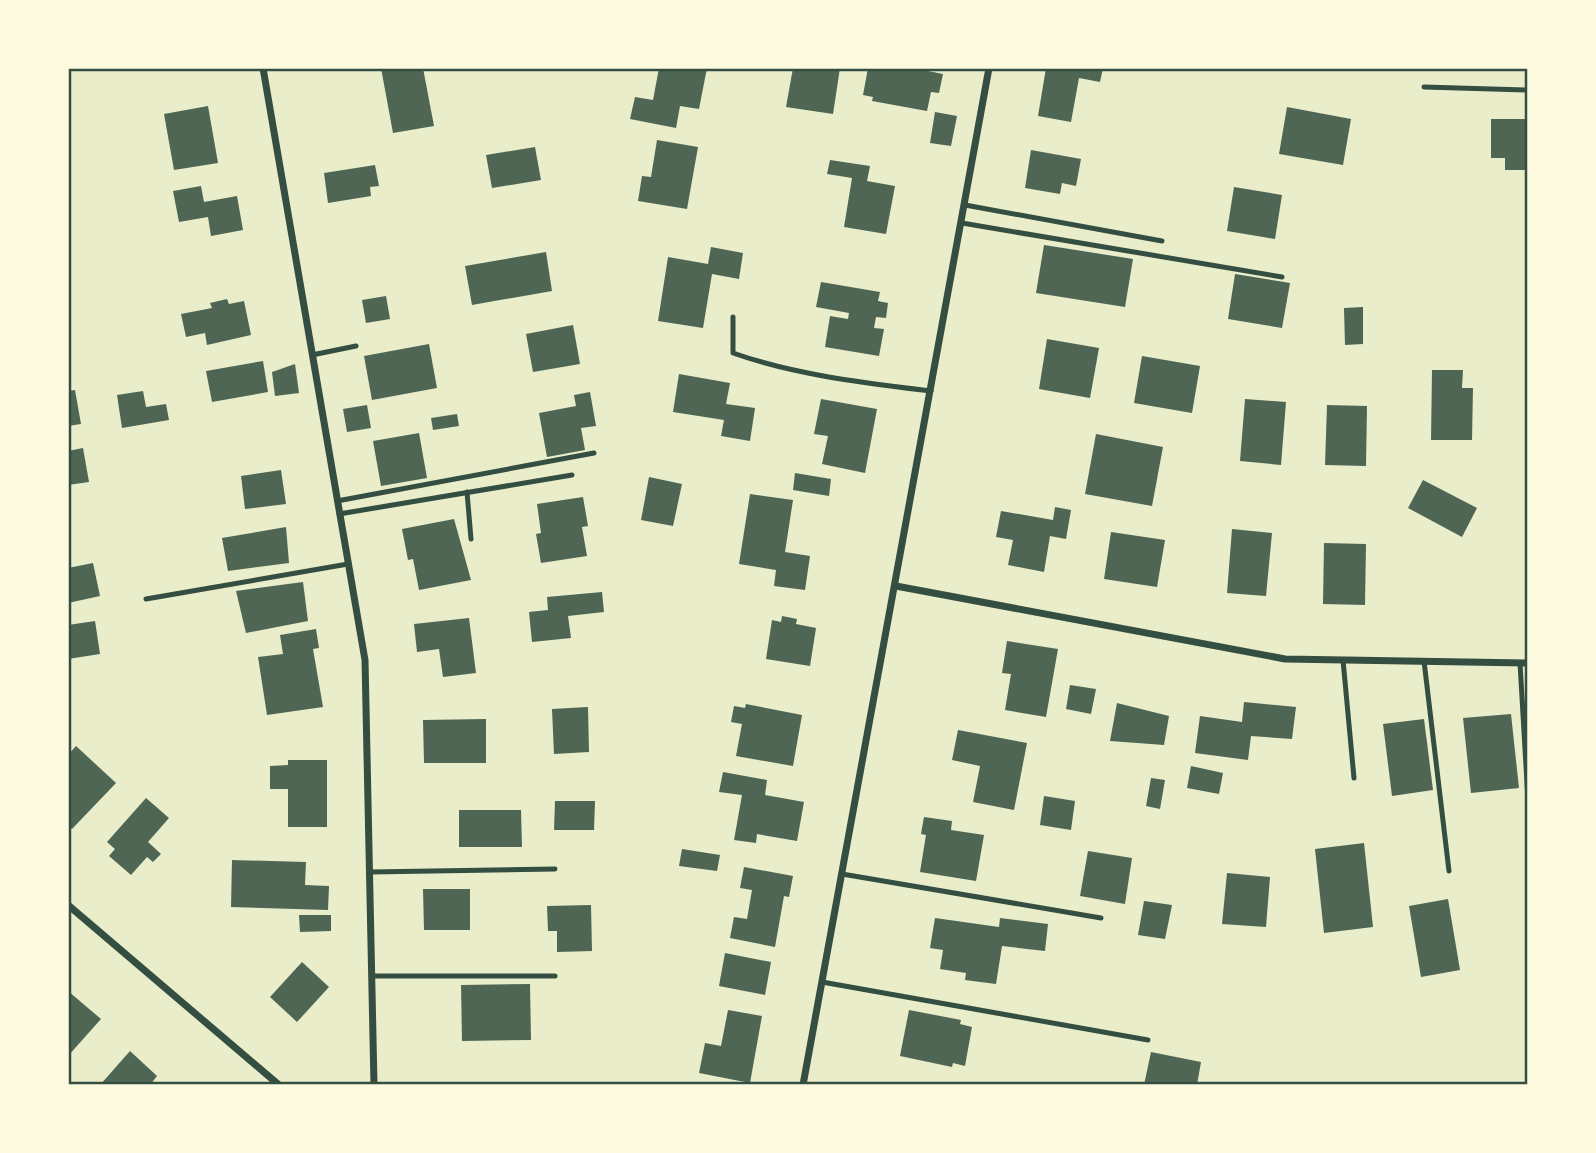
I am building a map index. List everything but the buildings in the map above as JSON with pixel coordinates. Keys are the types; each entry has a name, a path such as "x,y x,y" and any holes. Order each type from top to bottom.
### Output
{"street":[{"path":"263,68 365,660 374,1085"},
{"path":"803,1085 989,68"},
{"path":"896,586 1285,659 1524,663"},
{"path":"68,905 279,1085"}],"lane":[{"path":"1424,87 1528,90"},
{"path":"965,205 1162,241"},
{"path":"962,223 1282,277"},
{"path":"733,317 733,353 761,363 801,371 931,391"},
{"path":"312,355 356,346"},
{"path":"337,501 594,453"},
{"path":"340,514 572,475"},
{"path":"467,492 471,539"},
{"path":"146,599 348,564"},
{"path":"1343,660 1354,778"},
{"path":"1424,661 1449,871"},
{"path":"1524,663 1528,800"},
{"path":"370,872 555,869"},
{"path":"842,874 1101,918"},
{"path":"372,976 555,976"},
{"path":"822,982 1148,1040"}]}
